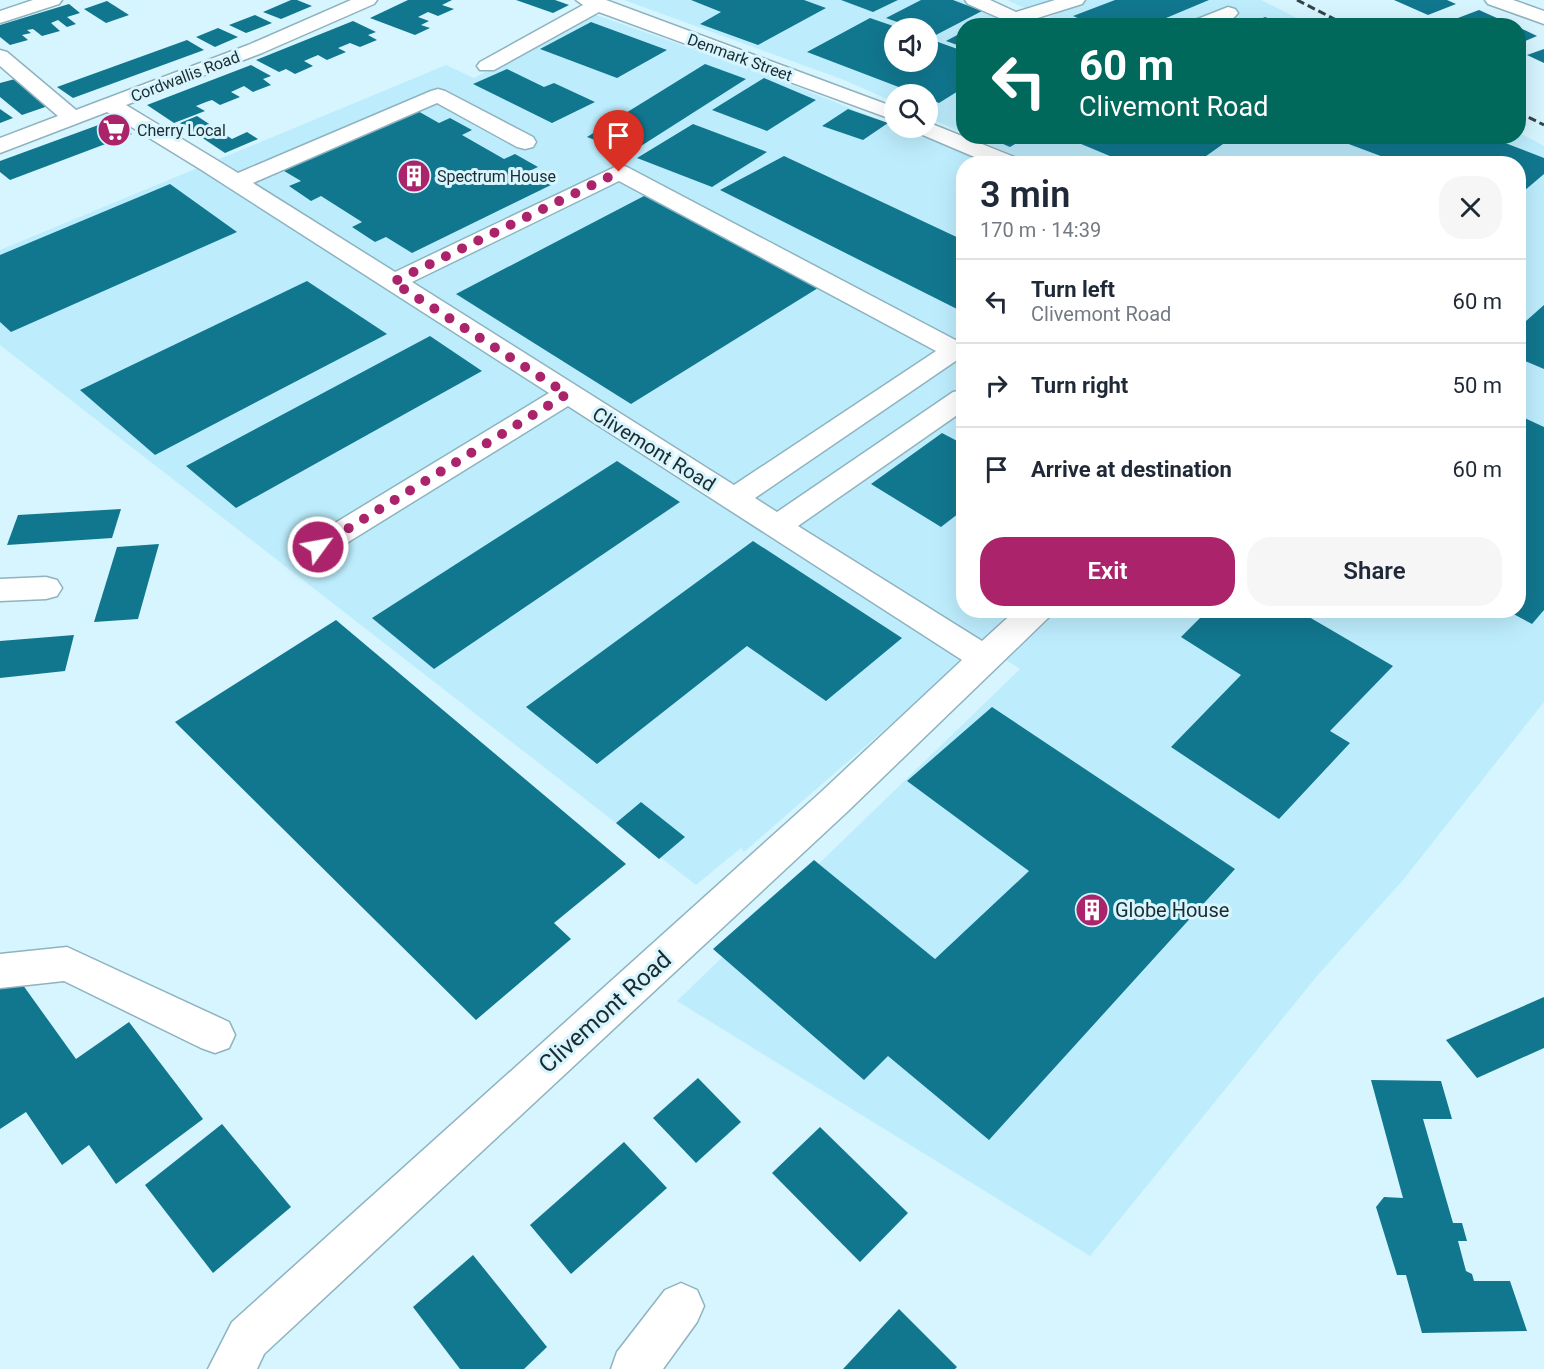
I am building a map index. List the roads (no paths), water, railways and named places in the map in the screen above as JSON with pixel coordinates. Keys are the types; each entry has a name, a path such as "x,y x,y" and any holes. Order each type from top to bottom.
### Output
{"street":[{"path":"0,16 52,0"},
{"name":"Cordwallis Road","path":"0,147 255,49 367,0"},
{"path":"975,0 1013,18"},
{"path":"1031,18 1075,0"},
{"path":"1495,0 1544,18"},
{"path":"487,66 592,2"},
{"name":"Denmark Street","path":"592,2 884,110"},
{"path":"1218,18 1228,14"},
{"path":"0,56 74,119"},
{"path":"236,182 438,95 525,142"},
{"name":"Clivemont Road","path":"110,105 236,182 984,658"},
{"path":"938,133 956,141"},
{"path":"964,144 992,156"},
{"path":"393,282 619,172 954,350 734,500"},
{"path":"318,547 567,394"},
{"path":"777,526 956,403"},
{"path":"0,590 46,588"},
{"name":"Clivemont Road","path":"231,1369 248,1338 834,802 1028,618"},
{"path":"0,971 67,964 215,1035"},
{"path":"634,1369 681,1306"}],"railway":[{"path":"1297,0 1332,18"},
{"path":"1526,116 1544,125"}],"place":[{"name":"Cherry Local","path":"114,130"},
{"name":"Spectrum House","path":"414,176"},
{"name":"Globe House","path":"1092,910"}]}
